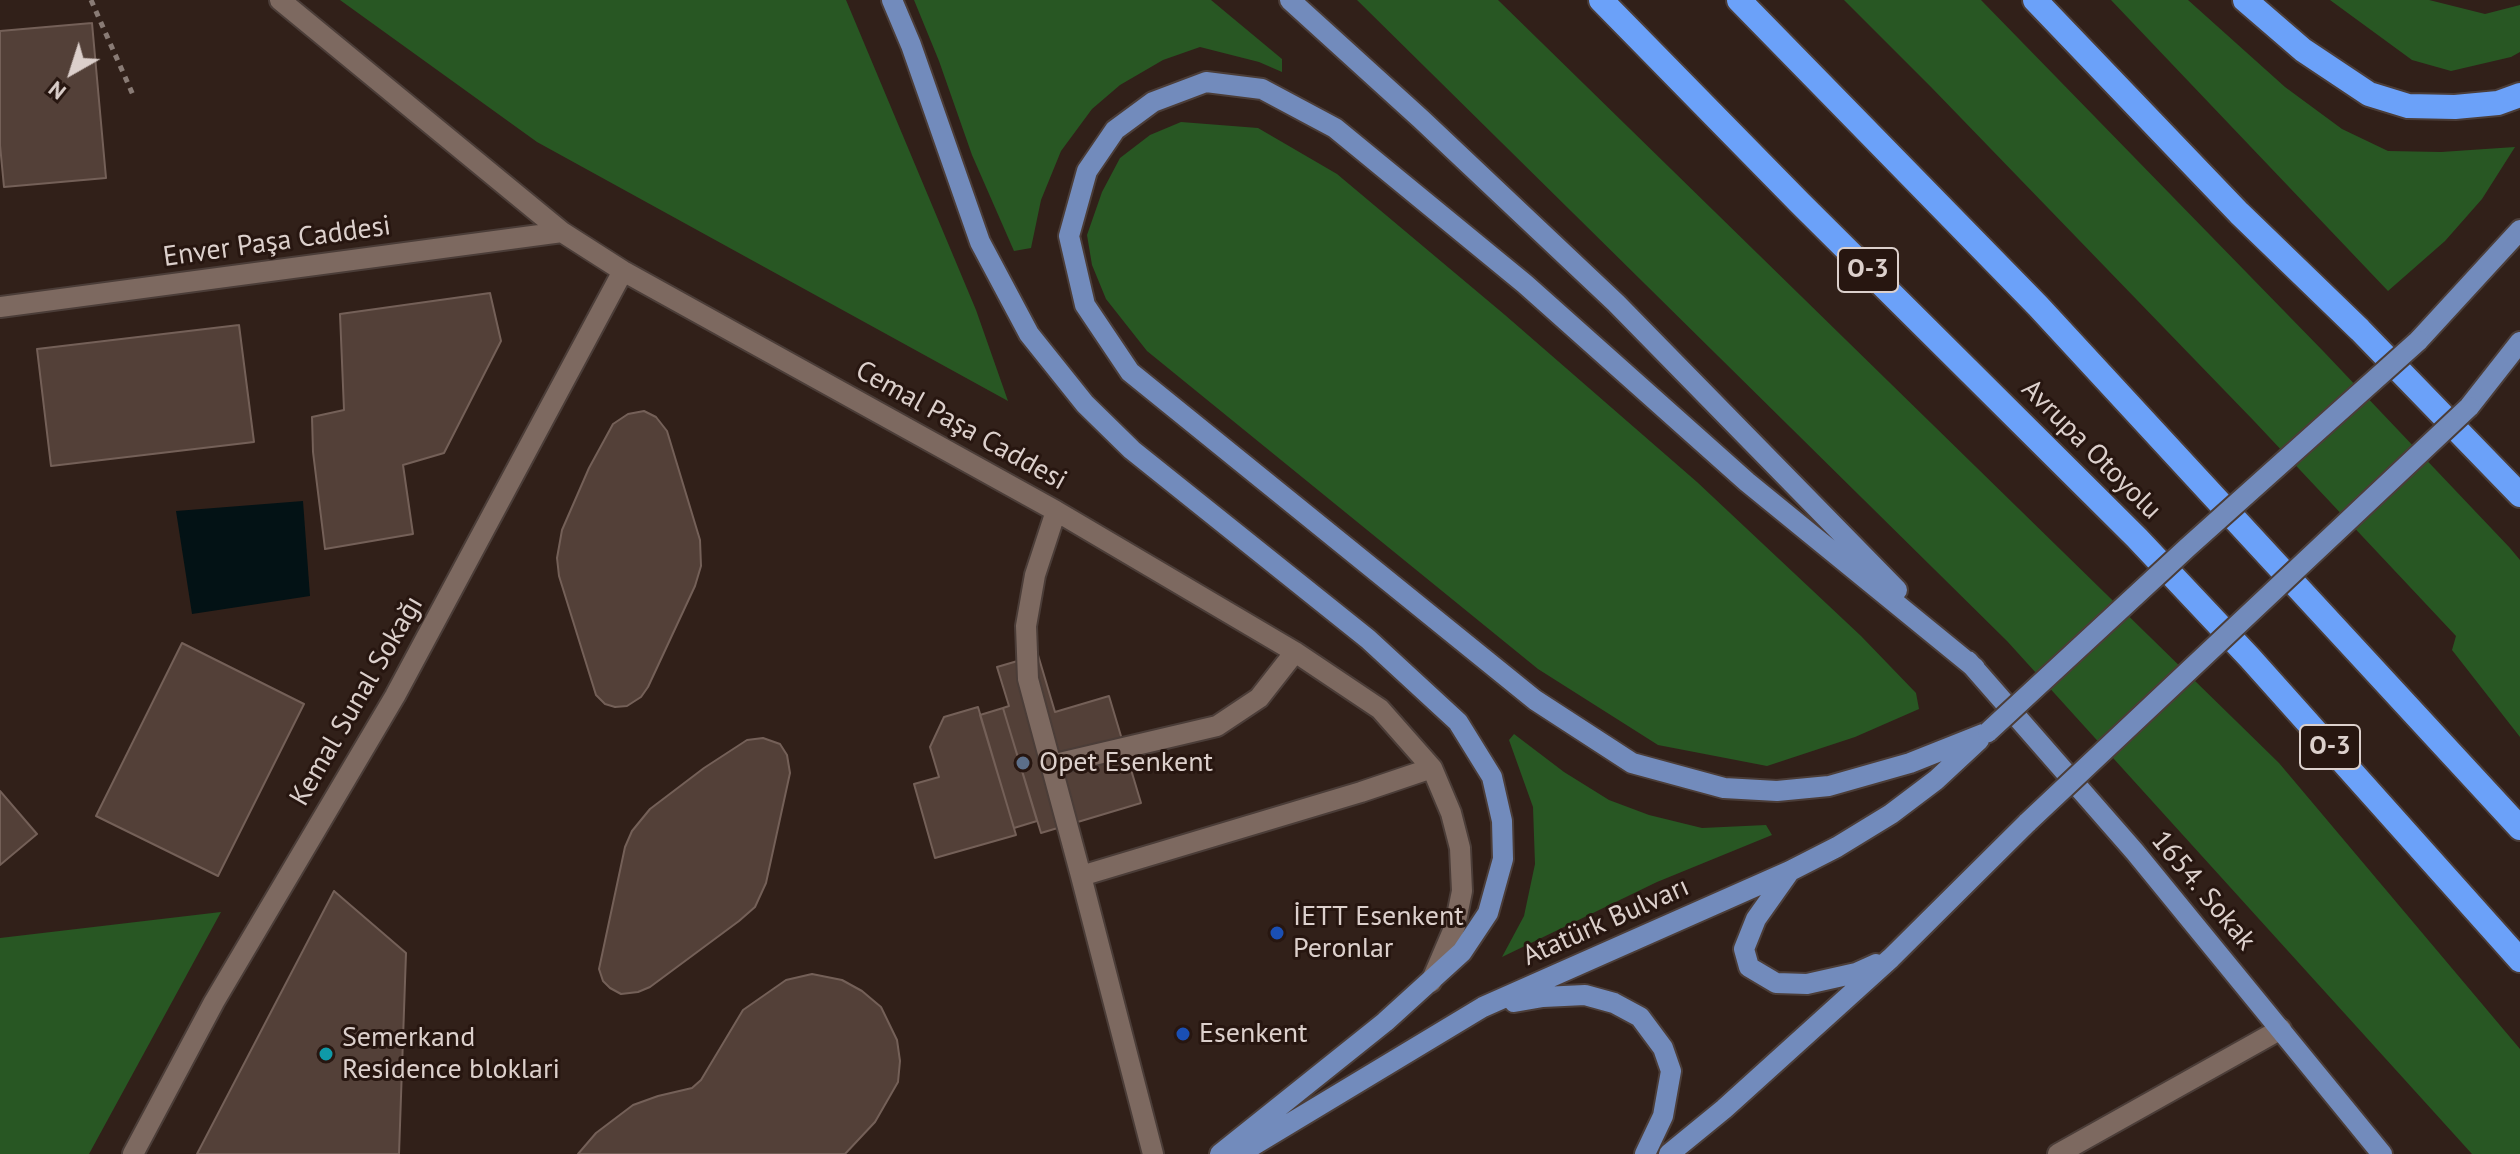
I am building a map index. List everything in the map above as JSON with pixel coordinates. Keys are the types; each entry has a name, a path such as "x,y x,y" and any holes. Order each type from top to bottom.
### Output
{"highway":[{"name":"Avrupa Otoyolu","path":"1601,0 2147,548 2250,658 2520,960"},
{"name":"Avrupa Otoyolu","path":"1739,0 2038,306 2520,828"},
{"path":"2035,0 2239,213 2360,330 2520,497"},
{"path":"2245,0 2303,50 2369,94 2408,106 2455,107 2498,103 2520,95"}],"main road":[{"path":"892,0 911,45 980,242 1029,334 1085,404 1132,450 1368,639 1458,722 1492,777 1502,821 1503,859 1488,913 1462,952 1385,1022 1220,1154"},
{"path":"1290,0 1616,303 1975,668"},
{"path":"1975,668 1747,482 1525,284 1335,128 1262,89 1206,82 1153,102 1115,130 1087,171 1069,236 1085,305 1130,372 1535,700 1632,763 1724,788 1777,791 1829,786 1910,763 1988,732"},
{"name":"Atatürk Bulvarı","path":"1239,1154 1483,1007 1790,871 1891,814 1936,780 2188,547 2418,341 2520,230"},
{"path":"1669,1154 1724,1109 1891,958 2028,822 2469,407 2520,342"},
{"name":"1654. Sokak","path":"1975,668 2135,852 2382,1154"},
{"path":"1790,871 1756,919 1744,949 1749,967 1776,983 1807,984 1856,973 1891,958"},
{"path":"1483,1007 1543,997 1585,995 1614,1003 1640,1017 1663,1048 1671,1071 1663,1116 1645,1154"}],"street":[{"name":"Cemal Paşa Caddesi","path":"280,0 562,232 623,271 1056,511 1295,652 1380,709 1432,768 1451,813 1460,848 1462,891 1455,926 1431,982"},
{"name":"Enver Paşa Caddesi","path":"0,307 562,232"},
{"name":"Kemal Sunal Sokağı","path":"133,1154 214,1002 395,696 623,271"},
{"path":"1056,511 1035,575 1026,626 1028,679 1153,1154"},
{"path":"1051,765 1217,726 1259,698 1295,652"},
{"path":"1081,876 1346,797 1432,768"},
{"path":"2058,1154 2281,1029"}],"path":[{"path":"91,0 133,95"}],"green space":[{"path":"340,0 846,0 976,310 1008,401 537,142"},
{"path":"914,0 1211,0 1282,59 1282,72 1259,62 1200,47 1163,60 1120,85 1092,109 1061,151 1041,200 1031,248 1014,251 972,155"},
{"path":"1357,0 1498,0 2279,763 2520,1049 2520,1154 2472,1154 2007,641"},
{"path":"1844,0 1981,0 2510,548 2520,560 2520,737 2452,650 2456,636 2254,421"},
{"path":"2111,0 2188,0 2285,87 2342,129 2388,151 2441,152 2515,147 2482,199 2445,241 2388,291"},
{"path":"2330,0 2429,0 2485,14 2520,5 2520,52 2511,57 2451,71 2412,60"},
{"path":"1181,122 1258,128 1337,174 1697,482 1861,636 1916,693 1919,709 1855,737 1767,766 1658,745 1538,669 1147,351 1106,299 1092,265 1087,235 1102,192 1120,158 1150,135"},
{"path":"1514,734 1564,772 1609,800 1649,815 1702,828 1766,825 1772,835 1657,882 1502,957 1524,916 1535,864 1533,807 1509,740"},
{"path":"221,912 89,1154 0,1154 0,938"}],"shaded area":[{"path":"303,501 310,596 192,614 176,511"}],"building":[{"path":"92,23 106,178 4,187 0,145 0,31"},
{"path":"490,293 501,341 444,453 403,465 413,534 325,549 313,452 312,417 344,410 340,314"},
{"path":"239,325 254,442 51,466 37,349"},
{"path":"644,411 656,417 667,431 700,540 701,566 695,586 648,687 641,697 627,706 615,707 605,704 596,695 559,576 557,558 562,530 589,468 613,424 628,414"},
{"path":"182,643 304,704 218,876 96,816"},
{"path":"1038,655 1055,712 1109,696 1141,803 1041,833 1003,708 1009,706 997,667"},
{"path":"978,707 1016,835 935,858 914,784 939,777 930,747 944,717"},
{"path":"1003,708 1037,821 1014,828 980,715"},
{"path":"763,738 780,744 787,755 790,773 766,883 755,907 650,987 621,994 610,988 603,981 599,969 625,847 632,831 650,809 704,768 747,740"},
{"path":"0,791 37,834 0,865"},
{"name":"Semerkand Residence bloklari","path":"334,891 406,953 399,1154 197,1154"},
{"path":"812,974 842,980 862,991 881,1007 897,1040 900,1061 898,1082 875,1122 845,1154 578,1154 596,1133 633,1105 692,1088 701,1080 743,1010 786,980"}],"place":[{"name":"Opet Esenkent","path":"1023,763"},
{"name":"İETT Esenkent Peronlar","path":"1277,933"},
{"name":"Esenkent","path":"1183,1034"},
{"name":"Semerkand Residence bloklari","path":"326,1054"}]}
